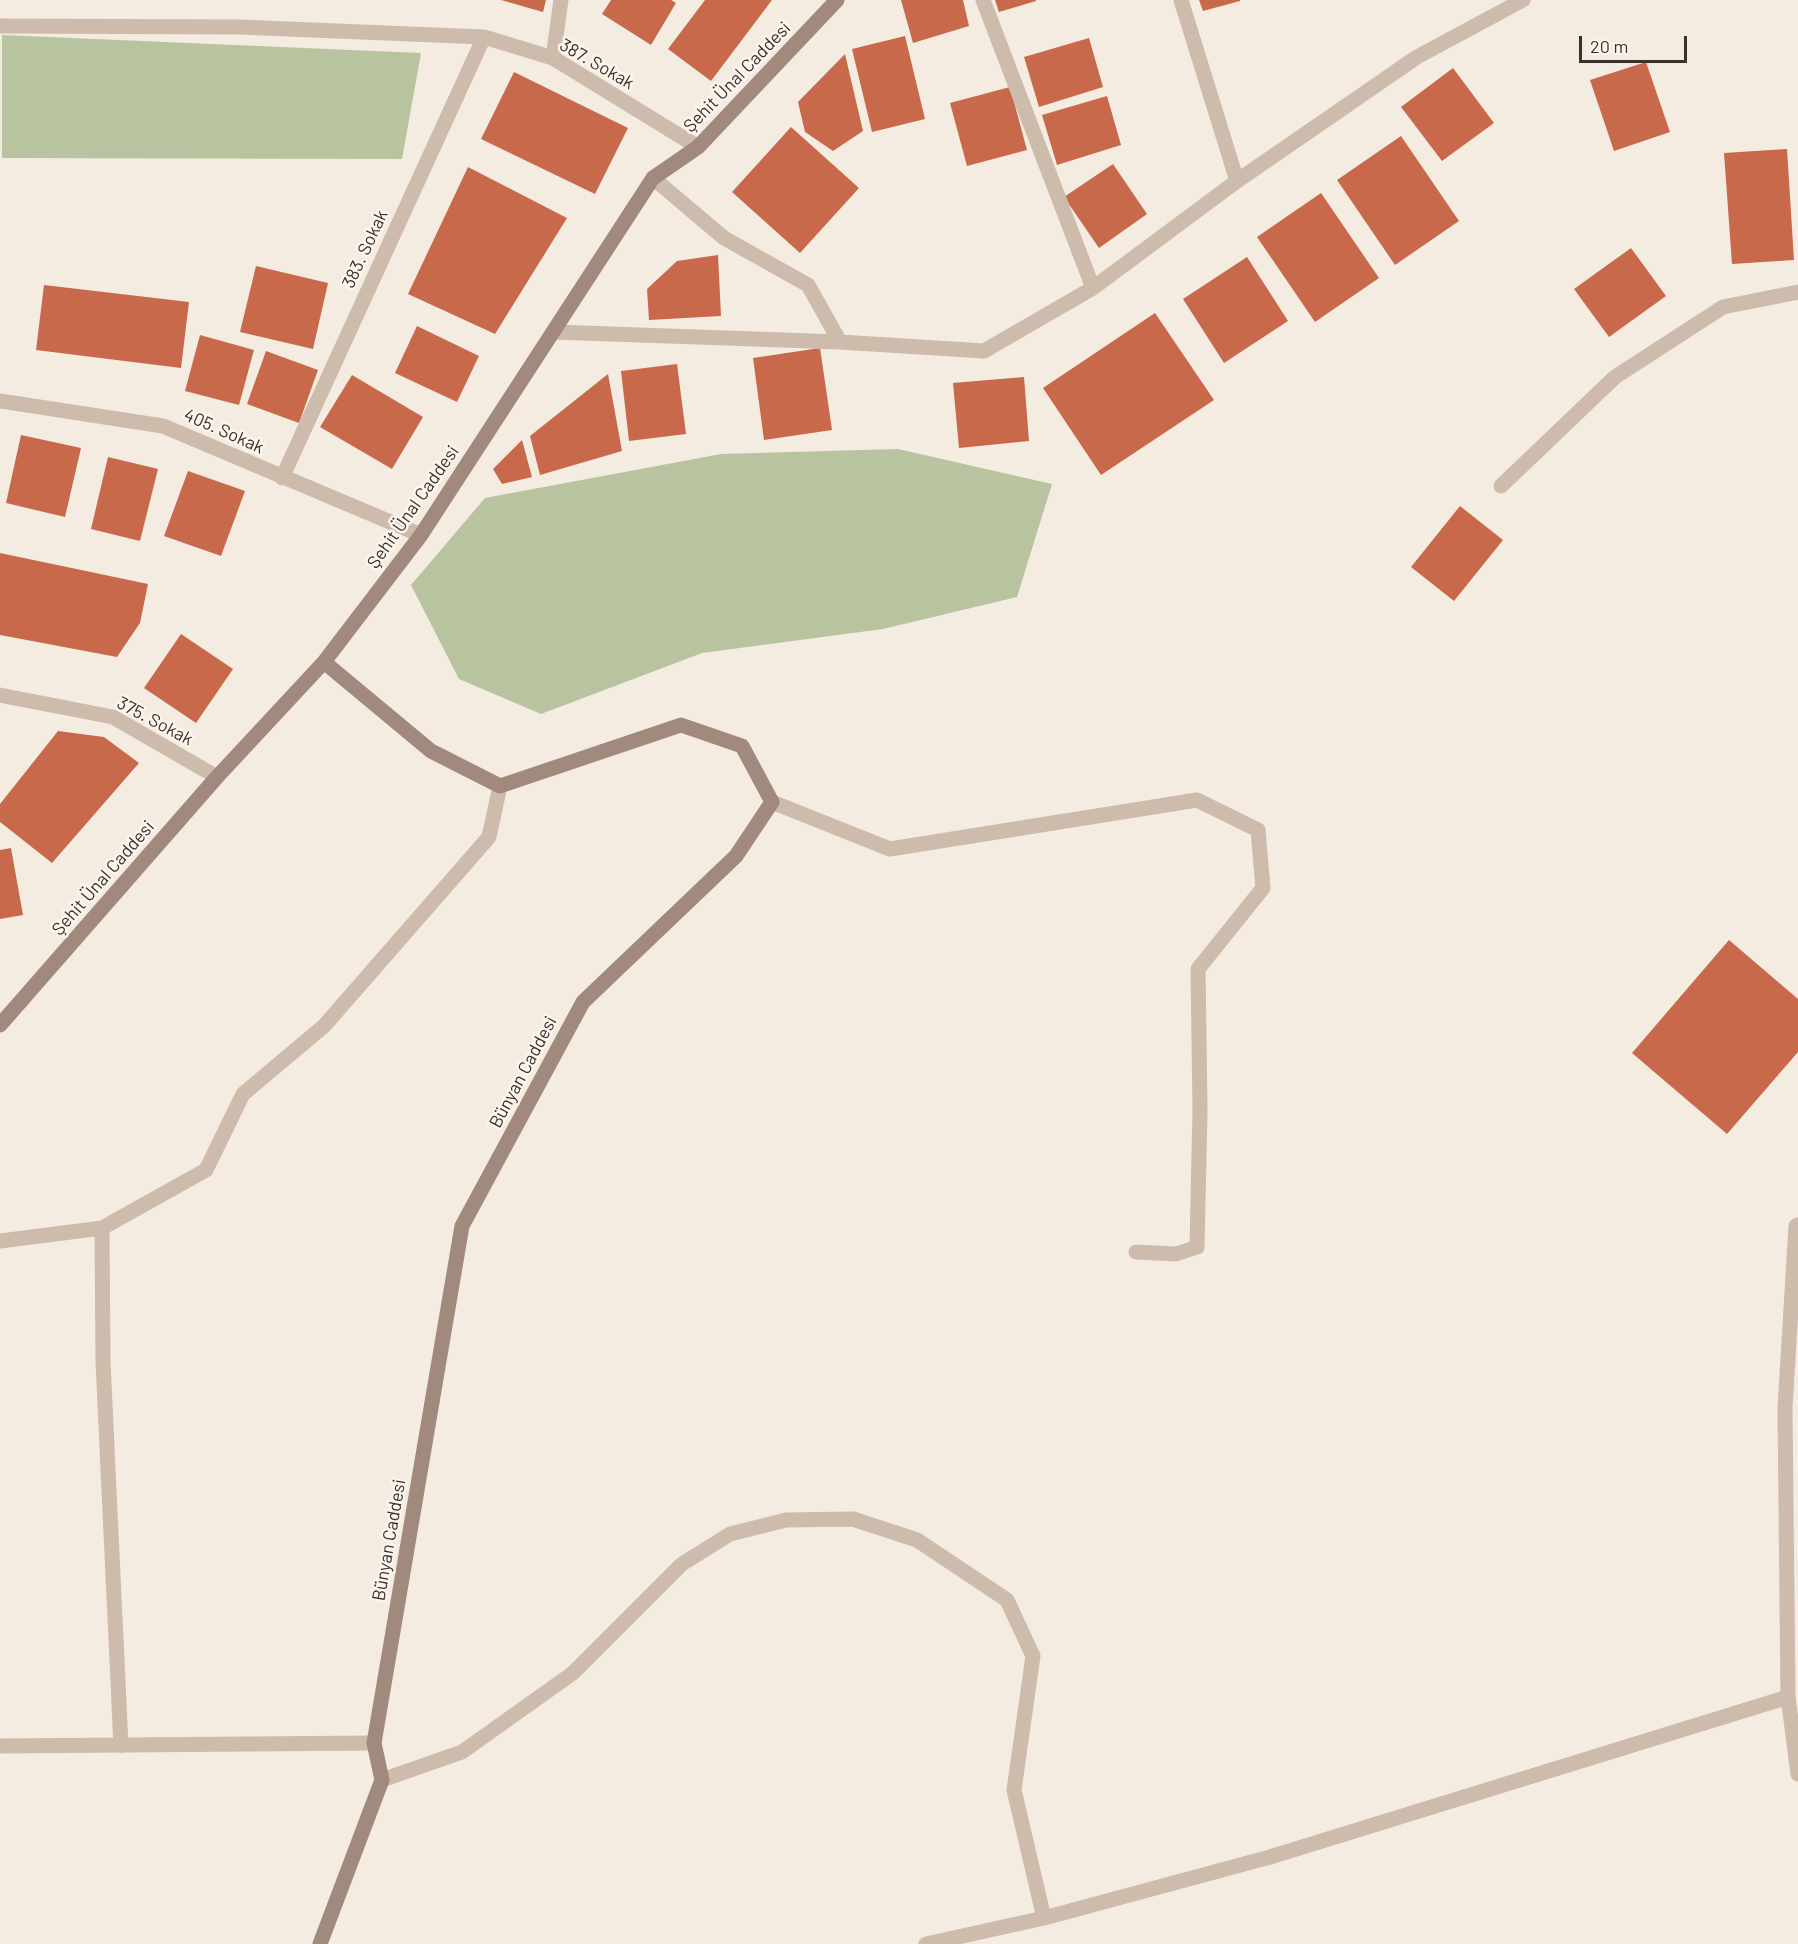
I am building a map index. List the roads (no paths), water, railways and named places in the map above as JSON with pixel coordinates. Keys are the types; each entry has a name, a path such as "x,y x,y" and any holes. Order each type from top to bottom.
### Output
{"street":[{"path":"553,58 561,0"},
{"name":"Şehit Ünal Caddesi","path":"0,1025 217,777 324,662 421,535 652,178 698,147 837,0"},
{"path":"983,0 1094,288"},
{"path":"1181,0 1238,181"},
{"path":"554,332 840,342 984,351 1094,288 1238,181 1417,57 1523,0"},
{"name":"387. Sokak","path":"0,26 238,27 484,36 553,58 698,147"},
{"name":"383. Sokak","path":"282,478 484,36"},
{"path":"652,178 724,238 808,285 840,342"},
{"path":"1500,486 1615,377 1723,306 1798,292"},
{"name":"405. Sokak","path":"0,401 163,426 421,535"},
{"path":"324,662 431,751 500,786 681,725 742,746 772,802 890,849 1197,800 1258,830 1263,888 1198,969 1200,1110 1197,1247 1176,1254 1136,1252"},
{"name":"375. Sokak","path":"0,695 113,717 217,777"},
{"path":"0,1241 102,1228 206,1170 243,1094 324,1026 489,837 500,786"},
{"name":"Bünyan Caddesi","path":"382,1780 374,1743 462,1226 583,1002 736,856 772,802"},
{"path":"1798,1226 1796,1226 1785,1408 1788,1697 1798,1774"},
{"path":"102,1228 103,1362 121,1746"},
{"path":"320,1944 382,1780 462,1752 573,1673 682,1564 730,1534 786,1520 853,1519 917,1540 1007,1600 1033,1656 1014,1790 1044,1918"},
{"path":"926,1944 1044,1918 1270,1857 1788,1697"},
{"path":"0,1746 374,1743"}]}
